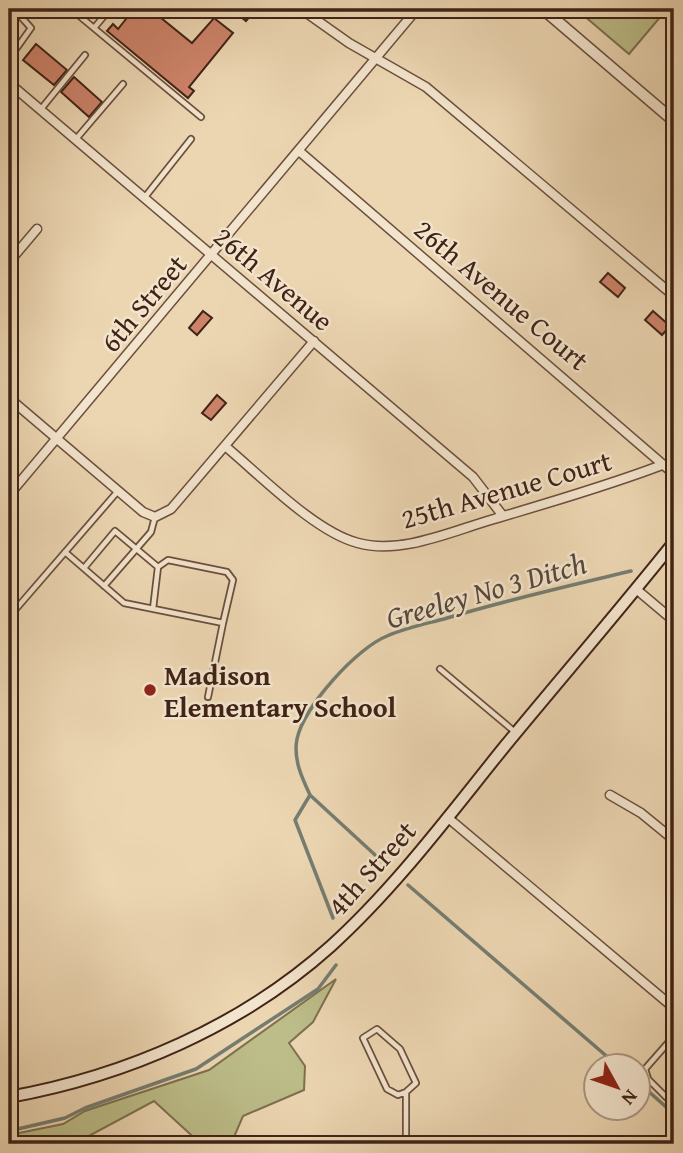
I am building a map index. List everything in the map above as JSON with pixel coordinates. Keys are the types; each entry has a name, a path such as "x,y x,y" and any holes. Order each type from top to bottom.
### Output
{"main road":[{"name":"4th Street","path":"9,1097 93,1076 181,1044 222,1023 321,954 346,931 447,817 674,542"}],"street":[{"path":"301,9 349,43 426,87 674,296"},
{"name":"6th Street","path":"9,495 417,9"},
{"path":"543,9 673,116"},
{"name":"26th Avenue","path":"9,83 473,477 503,516"},
{"name":"26th Avenue Court","path":"299,151 607,413 674,474"},
{"path":"9,262 37,229"},
{"path":"9,398 143,512 155,517 168,512 314,341"},
{"name":"25th Avenue Court","path":"225,446 321,526 359,544 403,544 608,485 663,466"},
{"path":"636,589 674,621"},
{"path":"610,795 641,813 674,840"},
{"path":"447,817 674,1008"}],"lane":[{"path":"9,59 31,28 13,9"},
{"path":"71,9 201,117"},
{"path":"94,28 110,9"},
{"path":"41,109 85,55"},
{"path":"76,140 123,84"},
{"path":"145,197 191,139"},
{"path":"9,617 118,491"},
{"path":"104,586 151,531 155,517"},
{"path":"83,568 115,531 158,567"},
{"path":"65,552 124,603 223,623"},
{"path":"153,609 158,567 168,560 227,572 233,580 208,697"},
{"path":"440,668 516,733"},
{"path":"406,1092 398,1095 387,1089 363,1038 366,1034 377,1029 400,1049 416,1083 406,1092 406,1144"},
{"path":"674,1036 645,1069 648,1079 674,1105"}],"green space":[{"path":"576,9 667,9 629,54"},
{"path":"336,979 313,1022 289,1043 305,1066 304,1090 243,1116 231,1144 201,1144 154,1101 74,1144 9,1144 9,1135 63,1124 85,1111 209,1070"}],"building":[{"path":"134,9 150,9 192,43 214,18 233,33 189,87 194,91 188,98 107,31 113,24 118,29"},
{"path":"231,9 256,9 246,21"},
{"path":"36,44 67,70 54,85 23,60"},
{"path":"74,77 102,102 89,117 61,92"},
{"path":"608,273 625,288 618,297 600,282"},
{"path":"203,311 212,318 197,335 189,328"},
{"path":"653,311 670,326 662,335 645,320"},
{"path":"217,395 226,403 211,420 202,413"}],"waterway":[{"name":"Greeley No 3 Ditch","path":"333,918 295,820 310,795 297,761 297,739 310,711 333,680 361,653 394,633 514,599 631,571"},
{"path":"310,795 386,865"},
{"path":"408,885 602,1052"},
{"name":"Greeley No 3 Ditch","path":"9,1131 65,1118 85,1108 196,1069 318,989 336,965"},
{"path":"652,1094 674,1114"}],"place":[{"name":"Madison Elementary School","path":"150,690"}]}
